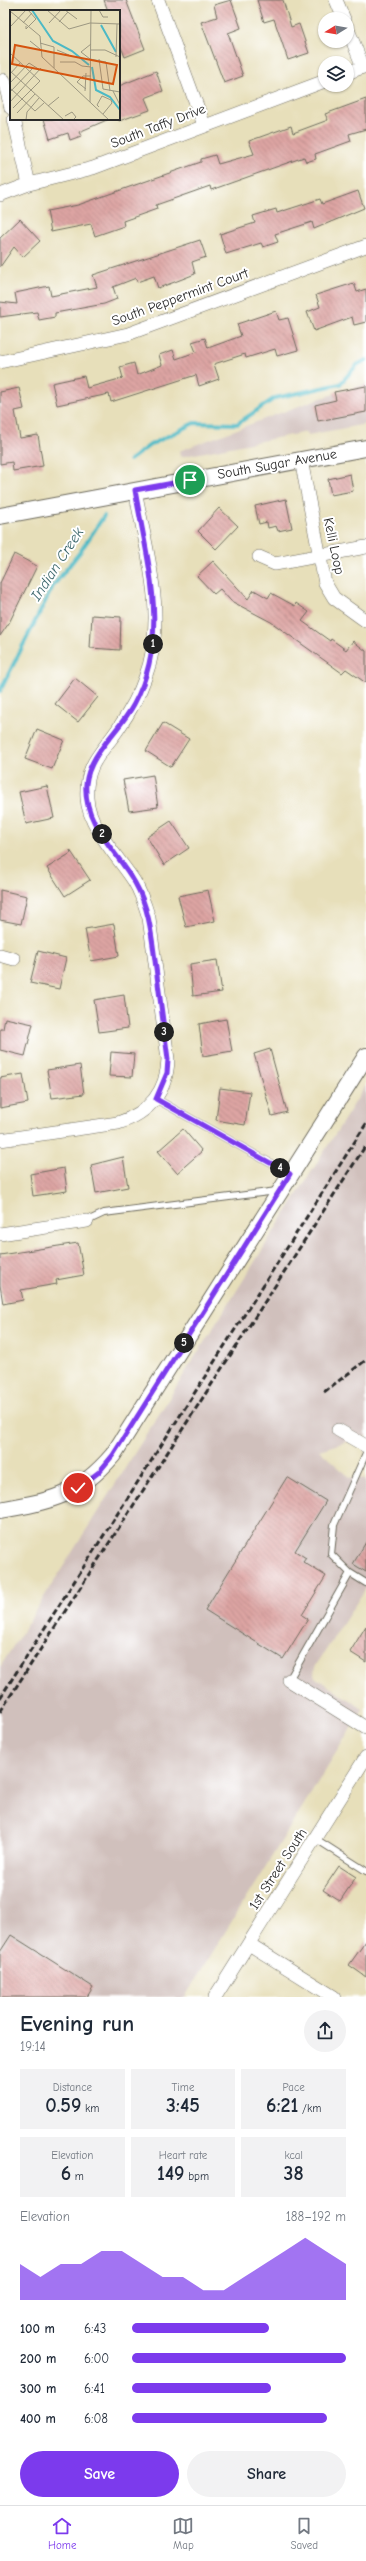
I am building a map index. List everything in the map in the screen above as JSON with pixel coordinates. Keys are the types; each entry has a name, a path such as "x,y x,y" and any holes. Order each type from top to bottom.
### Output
{"street":[{"path":"158,0 204,125"},
{"path":"336,0 341,12"},
{"path":"354,43 364,66 354,70"},
{"path":"4,80 10,104"},
{"name":"South Taffy Drive","path":"0,195 29,184 93,168 204,125 318,84"},
{"path":"14,120 29,184"},
{"name":"South Peppermint Court","path":"0,362 128,334 366,246"},
{"name":"South Sugar Avenue","path":"0,516 366,448"},
{"name":"Kelli Loop","path":"300,460 324,583 334,598 366,621"},
{"path":"0,1140 118,1124 133,1118 147,1110 156,1099 167,1073 168,1059 149,918 135,882 94,822 87,799 86,783 92,764 134,704 151,658 156,618 154,596 135,490"},
{"path":"259,557 275,564 366,547"},
{"path":"0,955 14,959"},
{"path":"0,1510 57,1499 78,1488 99,1472 113,1455 366,1056"},
{"path":"0,1234 87,1221"},
{"path":"338,1430 366,1446"},
{"path":"289,1680 366,1728"},
{"name":"1st Street South","path":"215,1997 316,1839 366,1757"},
{"path":"249,1944 334,1997"}],"lane":[{"path":"156,1099 290,1174"},
{"path":"87,1221 104,1212 281,1190"},
{"path":"366,1453 334,1525 332,1554 350,1573 366,1583"},
{"path":"289,1680 350,1573"},
{"path":"316,1839 366,1871"}],"shaded area":[{"path":"366,384 366,424 308,435 307,432 180,457 179,451 315,400"},
{"path":"366,1085 366,1436 319,1450 349,1477 366,1479 366,1588 315,1667 314,1674 316,1678 363,1709 185,1997 0,1997 0,1667"}],"building":[{"path":"104,0 126,0 145,49 125,57 120,44 120,10 108,10"},
{"path":"231,0 241,28 228,33 243,76 224,83 201,22 217,17 214,5"},
{"path":"257,0 283,0 291,27 299,24 309,53 288,60 274,19 264,22"},
{"path":"156,71 163,91 145,98 150,110 119,121 120,86"},
{"path":"366,99 366,129 349,134 351,141 315,154 316,159 306,162 304,157 211,190 210,186 156,205 157,209 123,221 124,226 95,236 91,224 51,232 47,211 78,205 201,162 201,159 215,155 218,164 254,154 249,141 291,126 293,133 328,120 325,114"},
{"path":"44,120 107,120 79,132 81,136 70,140 68,133 50,139"},
{"path":"358,191 364,208 314,229 312,222 275,234 278,242 263,247 261,243 226,254 220,234 255,223 253,216 276,209 277,213 320,199 322,204"},
{"path":"20,219 40,241 23,257 14,247 0,267 0,238"},
{"path":"200,240 206,257 192,262 195,274 172,283 158,288 154,276 137,282 136,278 113,287 117,299 104,304 55,313 55,317 39,320 37,312 0,317 0,302 17,304 15,293 49,286 51,296 97,287 93,275"},
{"path":"354,283 357,292 366,289 366,322 354,325 352,317 314,331 307,312 320,307 316,295"},
{"path":"276,311 279,320 288,318 298,350 277,356 275,349 246,358 245,354 214,364 219,379 199,386 196,375 111,402 109,394 57,405 52,383 84,376 87,388 123,378 120,367 134,363 137,375 162,365 159,355 173,350 176,359 196,352 192,342 205,338 208,348 241,336 237,324"},
{"path":"366,386 366,412 318,421 315,405 336,400 334,392"},
{"path":"19,388 24,409 15,411 20,438 38,435 43,466 13,471 12,462 0,464 0,392"},
{"path":"350,474 353,491 331,495 328,479"},
{"path":"286,499 292,528 278,531 276,526 268,528 267,522 259,524 255,506"},
{"path":"219,508 238,526 216,549 198,531"},
{"path":"14,554 37,566 9,623 0,636 0,583"},
{"path":"213,561 248,599 254,590 268,598 271,593 295,606 296,603 309,612 302,621 330,641 331,639 346,650 353,641 366,651 366,683 346,669 342,673 271,622 231,601 220,589 214,594 197,576"},
{"path":"92,615 121,617 120,650 90,648"},
{"path":"75,678 98,697 78,722 55,704"},
{"path":"163,723 189,739 171,767 146,751"},
{"path":"37,729 64,740 52,769 25,759"},
{"path":"153,775 158,807 129,811 123,780"},
{"path":"47,786 54,818 26,824 19,792"},
{"path":"171,821 189,848 164,865 147,837"},
{"path":"70,850 90,880 65,896 47,868 71,853"},
{"path":"0,890 27,896 21,924 0,920"},
{"path":"208,890 215,921 186,927 178,896"},
{"path":"114,924 119,956 91,961 85,929"},
{"path":"38,951 66,958 59,989 30,983"},
{"path":"217,960 222,992 193,996 190,964"},
{"path":"124,995 128,1028 99,1032 94,1000"},
{"path":"5,1018 33,1024 25,1056 0,1050 0,1029 3,1029"},
{"path":"226,1019 232,1051 203,1056 199,1024"},
{"path":"270,1049 287,1112 272,1116 254,1054"},
{"path":"111,1052 134,1054 132,1077 109,1076"},
{"path":"80,1065 84,1094 52,1098 47,1070"},
{"path":"23,1074 28,1103 0,1108 0,1078"},
{"path":"220,1088 250,1092 245,1125 216,1120"},
{"path":"183,1129 202,1151 177,1173 158,1151"},
{"path":"123,1157 128,1187 96,1193 91,1165"},
{"path":"64,1168 67,1191 33,1196 30,1174"},
{"path":"78,1243 84,1275 56,1280 57,1284 21,1290 23,1300 3,1304 0,1285 0,1255"},
{"path":"287,1477 326,1501 295,1551 306,1558 303,1562 326,1576 302,1615 308,1619 283,1659 205,1610"},
{"path":"366,1542 366,1572 353,1564"},
{"path":"366,1626 366,1662 350,1652"},
{"path":"339,1866 356,1877 340,1901 323,1890"},
{"path":"11,1935 93,1987 87,1997 0,1997 0,1952"},
{"path":"366,1941 366,1977 349,1965"}],"waterway":[{"name":"Indian Creek","path":"130,460 150,445 194,423 237,424 275,398 340,384 357,365 366,360"},
{"name":"Indian Creek","path":"0,691 53,586 80,552 104,516"}],"railway":[{"path":"0,1698 366,1124"},
{"path":"0,1712 366,1145"},
{"path":"324,1392 366,1360"}],"route":[{"path":"78,1488 99,1472 113,1455 290,1174 156,1099 163,1086 167,1073 168,1059 149,918 144,900 135,882 94,822 89,811 87,799 86,783 92,764 134,704 146,677 151,658 156,618 154,596 135,490 190,480"}]}
